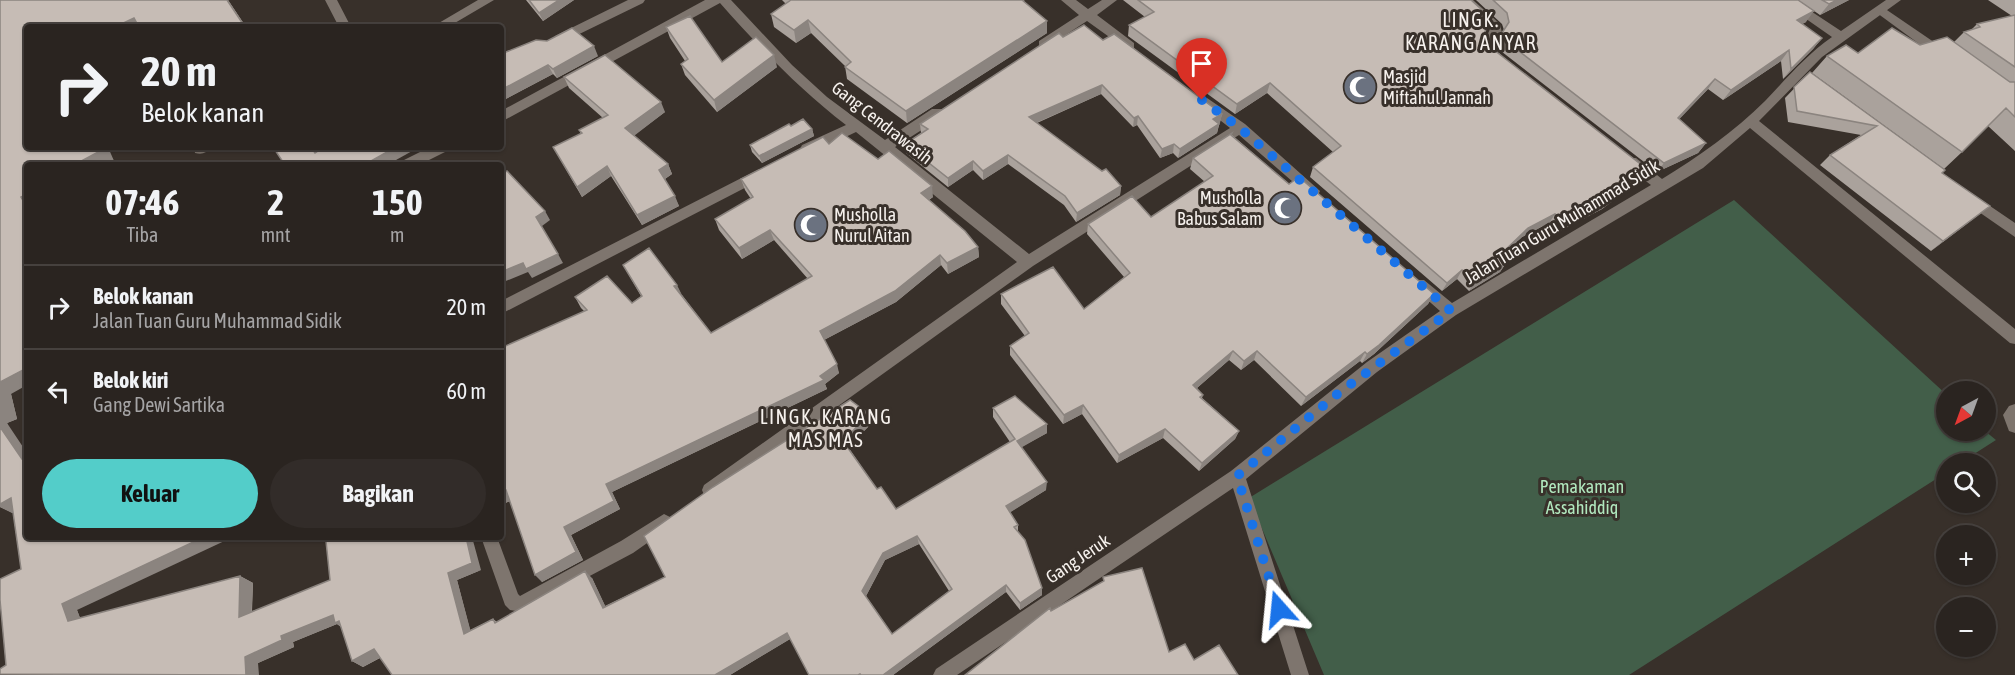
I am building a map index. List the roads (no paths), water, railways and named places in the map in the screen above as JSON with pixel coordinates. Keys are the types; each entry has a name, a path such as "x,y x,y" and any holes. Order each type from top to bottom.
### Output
{"street":[{"path":"331,0 343,24"},
{"path":"444,24 488,0"},
{"path":"546,45 639,0"},
{"path":"504,115 715,0"},
{"name":"Gang Cendrawasih","path":"724,0 787,68 822,100 885,147 1028,262"},
{"path":"1066,0 1145,57"},
{"path":"1030,52 1111,0"},
{"path":"1465,0 1496,27 1496,33 1487,47 1507,65"},
{"path":"1785,0 1840,36"},
{"name":"Jalan Tuan Guru Muhammad Sidik","path":"1237,476 1344,388 1451,311 1698,164 1804,76 1840,36 1894,0"},
{"path":"1881,10 1953,62"},
{"path":"1193,93 1240,128 1328,204"},
{"path":"885,147 953,103"},
{"path":"1751,121 2015,338"},
{"path":"794,155 857,126"},
{"path":"700,497 1028,262 1240,128"},
{"path":"413,162 436,150"},
{"path":"1616,151 1661,186"},
{"path":"504,306 768,169"},
{"path":"1959,190 2015,231"},
{"path":"1407,273 1451,311"},
{"path":"2015,411 2011,415 2015,426"},
{"path":"1237,476 1300,675"},
{"name":"Gang Jeruk","path":"942,675 1237,476"},
{"path":"490,540 511,599 516,604 522,604 627,547 681,510"}],"place":[{"name":"Masjid Miftahul Jannah","path":"1360,87"},
{"name":"Musholla Babus Salam","path":"1285,208"},
{"name":"Musholla Nurul Aitan","path":"811,225"}],"district":[{"name":"LINGK. KARANG ANYAR","path":"1471,32"},
{"name":"LINGK. KARANG MAS MAS","path":"826,428"}],"park label":[{"name":"Pemakaman Assahiddiq","path":"1582,497"}]}
